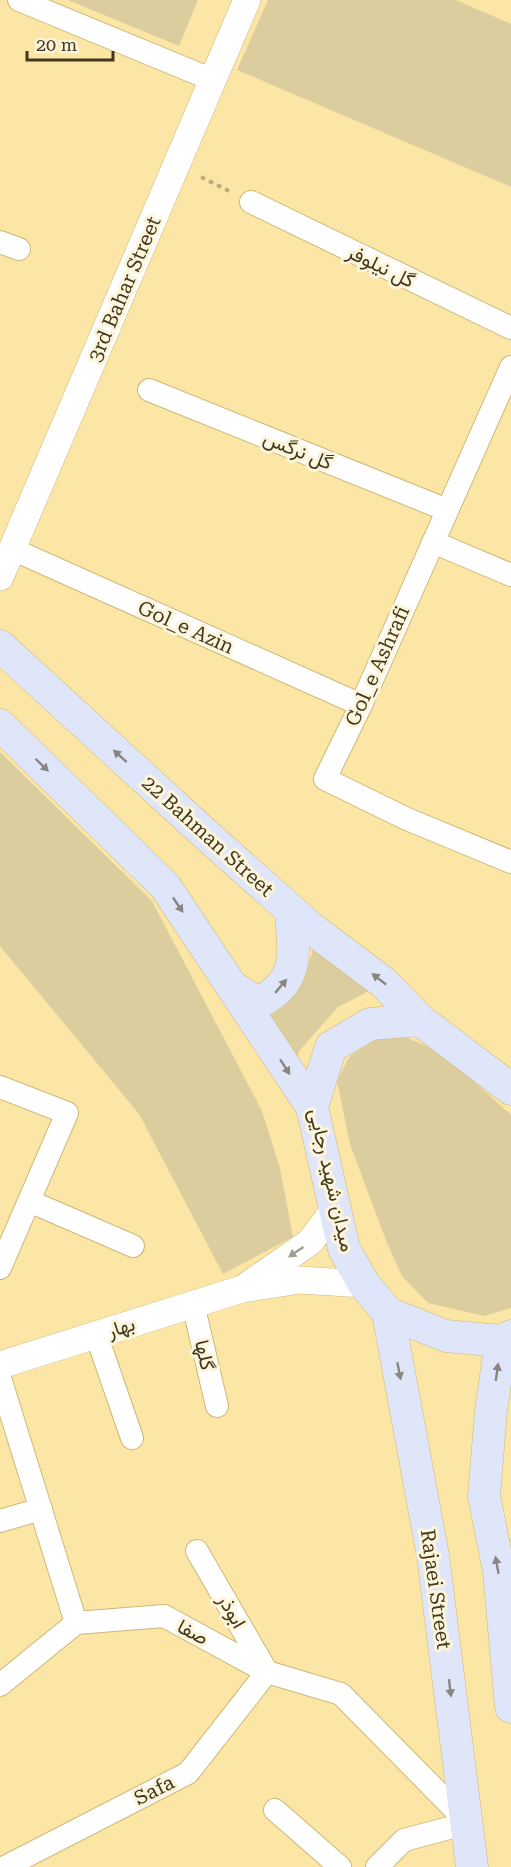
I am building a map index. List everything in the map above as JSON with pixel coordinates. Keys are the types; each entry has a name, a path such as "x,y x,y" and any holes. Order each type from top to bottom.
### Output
{"main road":[{"name":"22 Bahman Street","path":"0,646 194,824 311,928 384,983 420,1020"},
{"path":"0,725 165,886 312,1107"},
{"path":"233,987 257,1003 272,996 287,979 294,955 291,910"},
{"path":"420,1020 511,1089"},
{"name":"میدان شهید رجایی","path":"420,1020 370,1024 331,1047 312,1107 344,1249 364,1284 388,1313 446,1336 506,1339"},
{"name":"Rajaei Street","path":"388,1313 433,1556 472,1867"},
{"path":"506,1339 501,1414 484,1496 499,1571 511,1707"}],"street":[{"path":"19,0 213,80"},
{"name":"3rd Bahar Street","path":"0,577 247,0"},
{"name":"گل نیلوفر","path":"251,202 511,328"},
{"name":"Gol_e Ashrafi","path":"511,367 325,779 407,819 511,862"},
{"name":"گل نرگس","path":"149,390 447,510"},
{"path":"433,542 511,575"},
{"name":"Gol_e Azin","path":"12,549 360,705"},
{"path":"0,1087 67,1113 0,1268"},
{"path":"29,1201 133,1246"},
{"path":"242,1289 310,1242 336,1209"},
{"path":"242,1289 300,1280 364,1284"},
{"name":"بهار","path":"0,1365 242,1289"},
{"name":"گلها","path":"193,1304 217,1406"},
{"path":"96,1335 132,1438"},
{"path":"0,1378 76,1623 0,1685"},
{"path":"0,1521 41,1509"},
{"name":"ابوذر","path":"197,1551 267,1672"},
{"name":"صفا","path":"76,1623 164,1616 267,1672 341,1694 468,1823"},
{"name":"Safa","path":"5,1867 43,1858 188,1773 267,1672"},
{"path":"275,1810 340,1867"},
{"path":"376,1867 404,1840 468,1823"}],"path":[{"path":"177,164 251,202"}],"shaded area":[{"path":"68,0 198,0 179,46"},
{"path":"268,0 456,0 511,24 511,187 237,70"},
{"path":"0,752 152,901 262,1111 280,1168 293,1237 223,1274 139,1114 0,946"},
{"path":"315,939 369,991 338,1007 300,1050 292,1069 258,1011 288,989 302,975 308,965"},
{"path":"378,1038 407,1038 441,1052 511,1115 511,1308 484,1316 428,1303 402,1276 387,1243 350,1144 337,1081 350,1056"}]}
